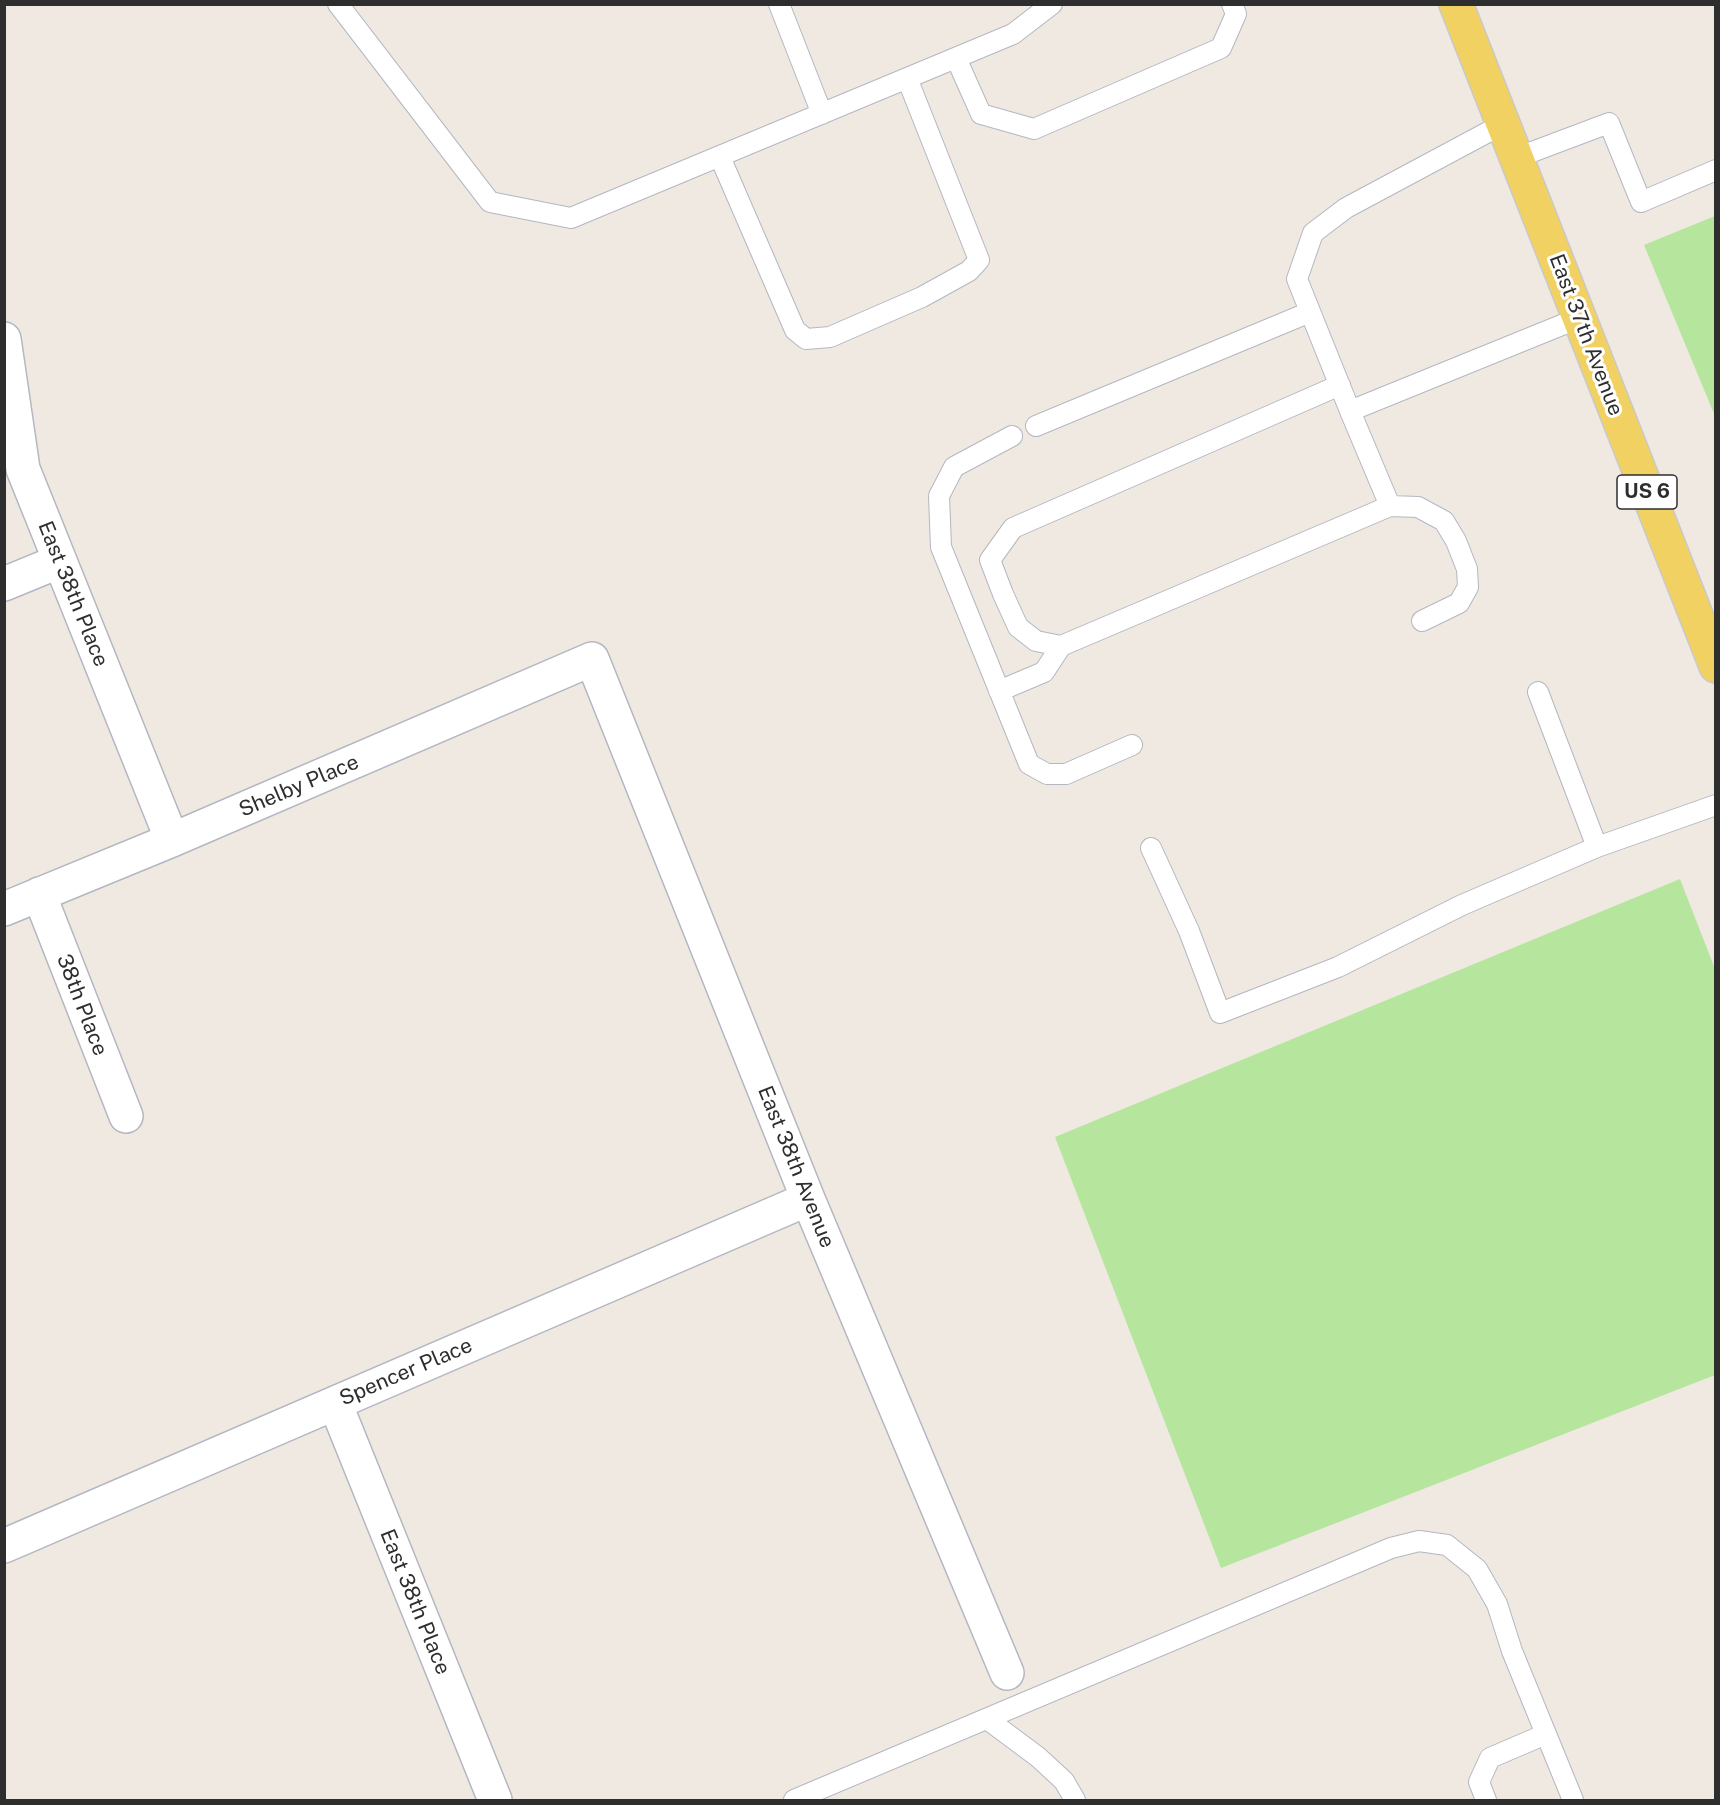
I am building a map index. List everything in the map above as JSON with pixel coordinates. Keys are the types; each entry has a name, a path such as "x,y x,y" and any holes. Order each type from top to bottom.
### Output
{"main road":[{"name":"East 37th Avenue","path":"1456,4 1716,666"}],"street":[{"name":"East 38th Place","path":"4,339 23,469 172,840"},
{"path":"4,584 60,561"},
{"name":"Shelby Place","path":"4,909 172,840 592,658"},
{"name":"East 38th Avenue","path":"592,658 808,1199 1007,1673"},
{"name":"38th Place","path":"39,894 126,1116"},
{"name":"Spencer Place","path":"4,1546 808,1199"},
{"name":"East 38th Place","path":"335,1403 495,1800"}],"lane":[{"path":"338,4 490,202 571,218 1013,34 1052,4"},
{"path":"779,4 822,114"},
{"path":"956,58 981,114 1034,129 1221,48 1236,14 1232,4"},
{"path":"720,157 795,330 806,339 830,337 922,297 969,271 979,260 907,78"},
{"path":"1516,158 1609,123 1641,202 1716,170"},
{"path":"1390,506 1297,279 1313,233 1346,208 1503,124"},
{"path":"1036,426 1310,312"},
{"path":"1350,411 1579,318"},
{"path":"1061,646 1036,641 1018,627 1003,594 990,560 1013,528 1340,385"},
{"path":"1012,436 954,467 939,496 941,548 1029,764 1047,774 1066,774 1132,745"},
{"path":"999,691 1044,672 1061,646 1390,506 1418,507 1444,521 1456,541 1467,569 1468,587 1459,603 1422,621"},
{"path":"1538,692 1596,847"},
{"path":"1151,849 1190,931 1220,1012 1338,967 1462,905 1596,847 1716,805"},
{"path":"794,1800 1391,1548 1419,1541 1447,1545 1477,1569 1497,1604 1512,1651 1573,1800"},
{"path":"987,1719 1038,1757 1064,1781 1075,1800"},
{"path":"1486,1800 1479,1782 1490,1758 1546,1734"}],"green space":[{"path":"1715,216 1715,416 1644,245"},
{"path":"1680,879 1715,969 1715,1375 1221,1568 1055,1137"}]}
